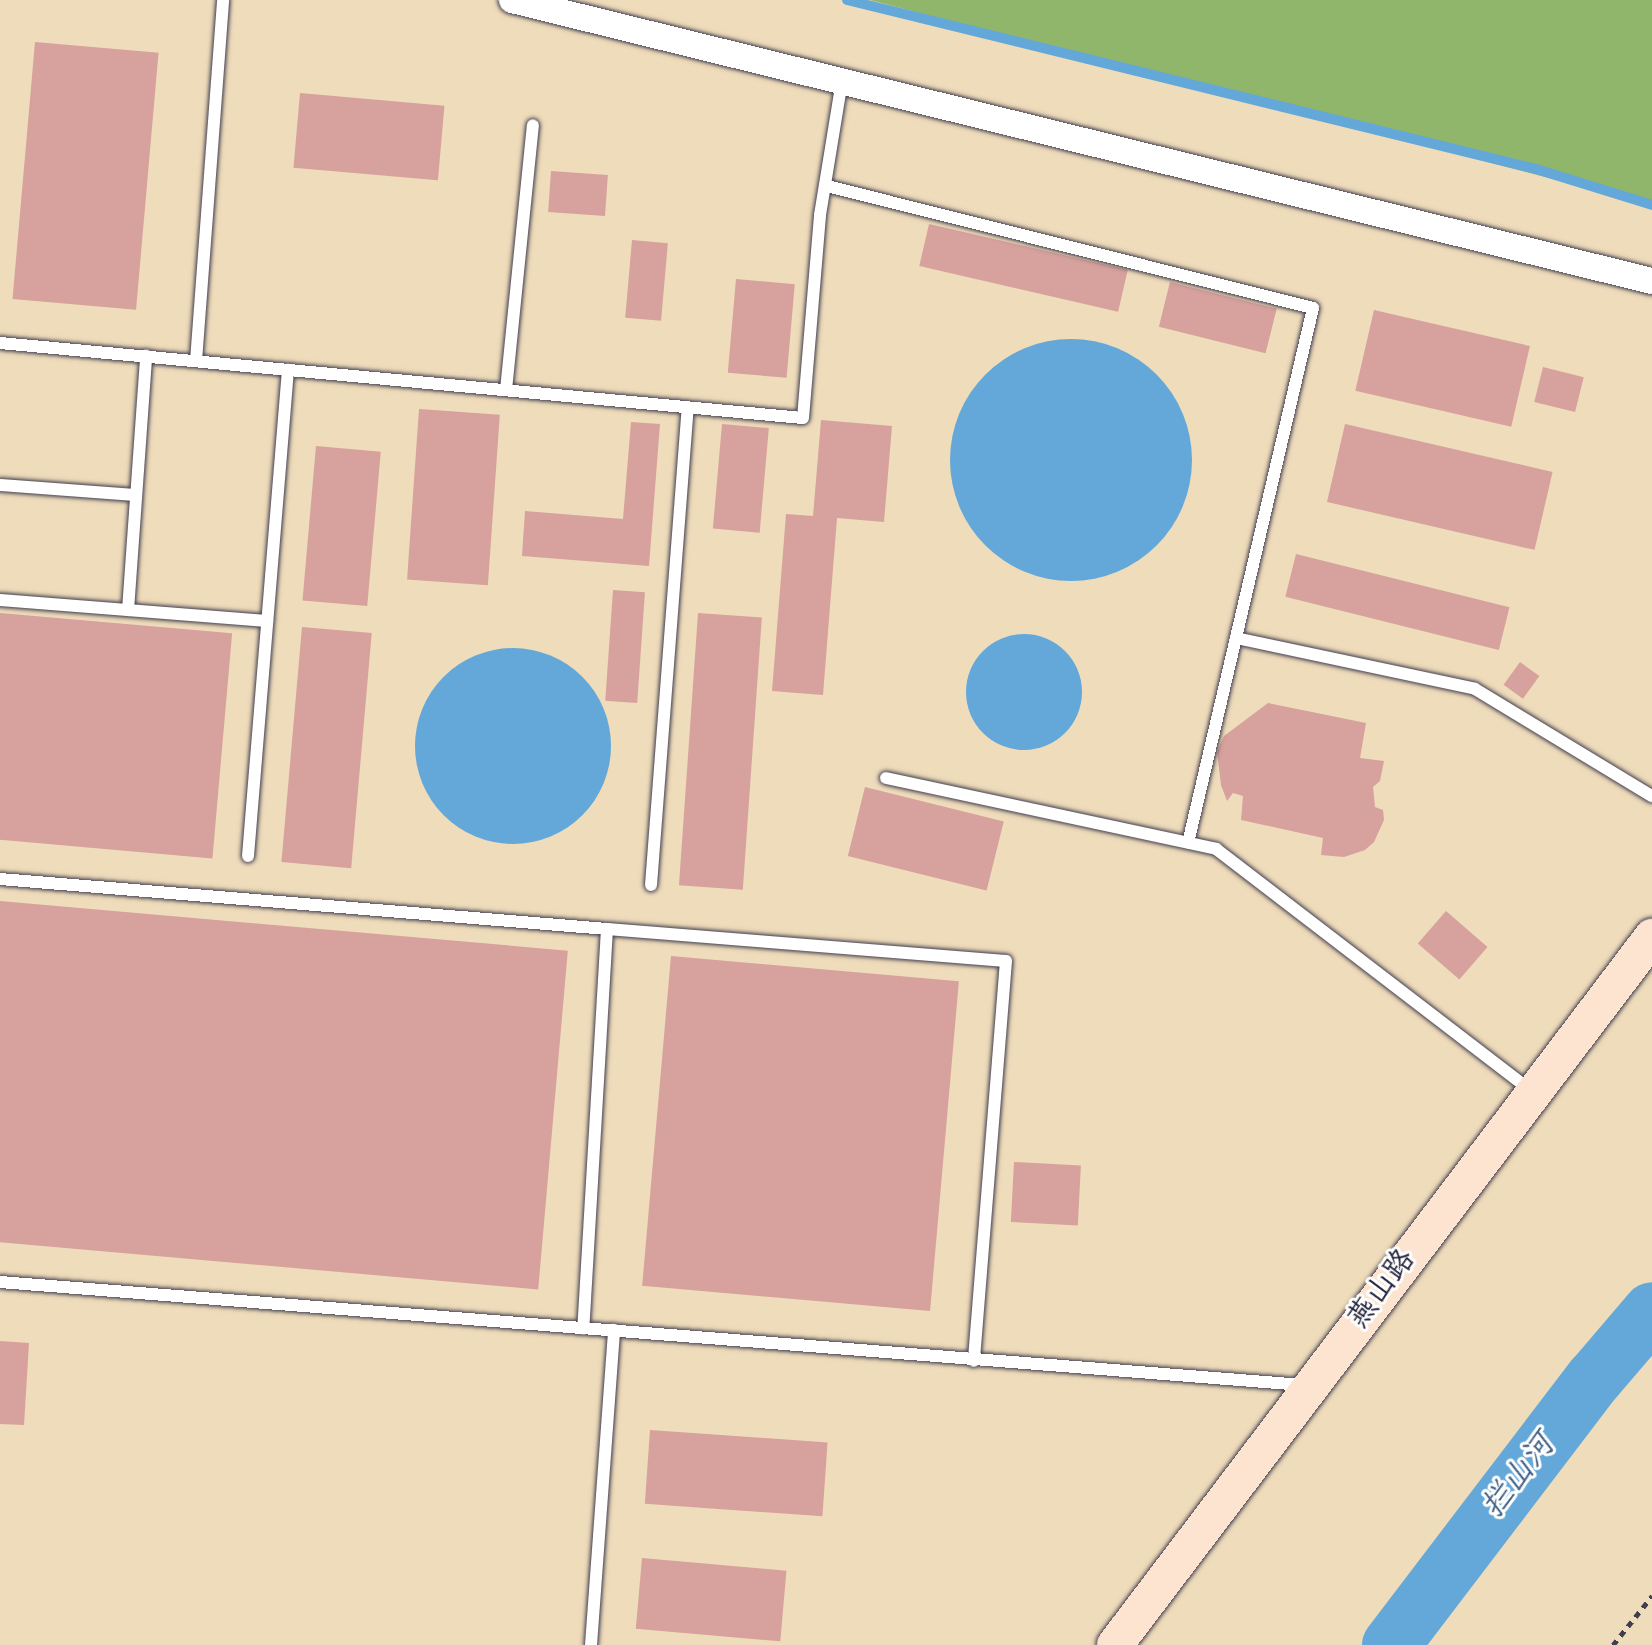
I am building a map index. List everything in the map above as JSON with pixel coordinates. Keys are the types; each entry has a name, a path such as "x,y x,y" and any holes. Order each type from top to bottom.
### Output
{"street":[{"path":"512,0 1652,281"},
{"name":"燕山路","path":"1115,1645 1652,937"}],"lane":[{"path":"196,361 223,0"},
{"path":"0,343 803,418 820,215 842,81"},
{"path":"506,390 533,125"},
{"path":"827,186 1313,308 1188,843"},
{"path":"128,610 146,356"},
{"path":"248,856 288,370"},
{"path":"651,885 688,407"},
{"path":"0,485 136,495"},
{"path":"0,600 267,621"},
{"path":"1236,638 1475,689 1652,796"},
{"path":"886,778 1216,849 1534,1093"},
{"path":"0,879 1006,961 974,1361"},
{"path":"583,1328 607,929"},
{"path":"0,1282 1311,1386"},
{"path":"591,1645 614,1330"}],"path":[{"path":"1613,1645 1652,1596"}],"green space":[{"path":"870,0 1652,0 1652,205"}],"water":[{"path":"1071,339 1095,341 1117,348 1157,374 1183,414 1190,436 1190,484 1183,506 1157,546 1117,572 1095,579 1071,581 1047,579 1025,572 985,546 959,506 952,484 950,460 952,436 959,414 985,374 1025,348 1047,341"},
{"path":"1024,634 1046,638 1065,651 1078,670 1082,692 1078,714 1065,733 1046,746 1024,750 1002,746 983,733 970,714 966,692 970,670 983,651 1002,638"},
{"path":"513,648 550,656 582,677 603,709 611,746 603,783 582,815 550,836 513,844 476,836 444,815 423,783 415,746 423,709 444,677 476,656"}],"building":[{"path":"35,42 159,53 136,310 13,299"},
{"path":"300,93 444,106 438,180 293,168"},
{"path":"551,171 608,175 605,216 548,212"},
{"path":"929,224 1128,270 1118,312 919,266"},
{"path":"632,240 668,243 661,321 625,318"},
{"path":"736,279 795,284 787,378 728,373"},
{"path":"1170,282 1277,309 1266,353 1159,327"},
{"path":"1374,310 1530,346 1511,427 1355,391"},
{"path":"1543,367 1584,377 1575,412 1534,402"},
{"path":"419,409 500,415 488,585 407,580"},
{"path":"821,420 892,426 884,522 837,518 823,695 772,691 786,514 813,516"},
{"path":"631,422 660,424 649,566 522,556 525,511 623,519"},
{"path":"722,424 769,428 760,533 713,529"},
{"path":"1345,424 1553,472 1535,550 1327,502"},
{"path":"316,446 381,452 367,606 302,600"},
{"path":"1296,554 1509,607 1499,650 1285,597"},
{"path":"613,590 645,592 637,703 605,701"},
{"path":"0,613 232,633 212,858 0,840"},
{"path":"698,613 762,617 743,890 679,885"},
{"path":"302,627 372,633 351,868 281,862"},
{"path":"1520,662 1539,676 1523,699 1504,685"},
{"path":"1268,703 1366,723 1360,758 1384,761 1380,781 1373,787 1375,807 1383,810 1384,820 1374,842 1365,850 1344,857 1321,855 1323,838 1241,820 1243,796 1233,793 1227,801 1221,785 1217,752 1224,736"},
{"path":"865,787 1004,822 987,890 848,856"},
{"path":"0,901 568,951 538,1289 0,1242"},
{"path":"1446,911 1488,947 1459,980 1418,943"},
{"path":"671,956 959,981 930,1311 642,1286"},
{"path":"1014,1162 1081,1166 1078,1225 1011,1222"},
{"path":"0,1341 29,1343 24,1425 0,1424"},
{"path":"650,1430 828,1442 822,1516 645,1504"},
{"path":"642,1558 786,1571 780,1641 636,1629"}],"waterway":[{"path":"847,0 1536,169 1652,205"},
{"name":"拦山河","path":"1391,1645 1594,1379 1652,1311"}]}
